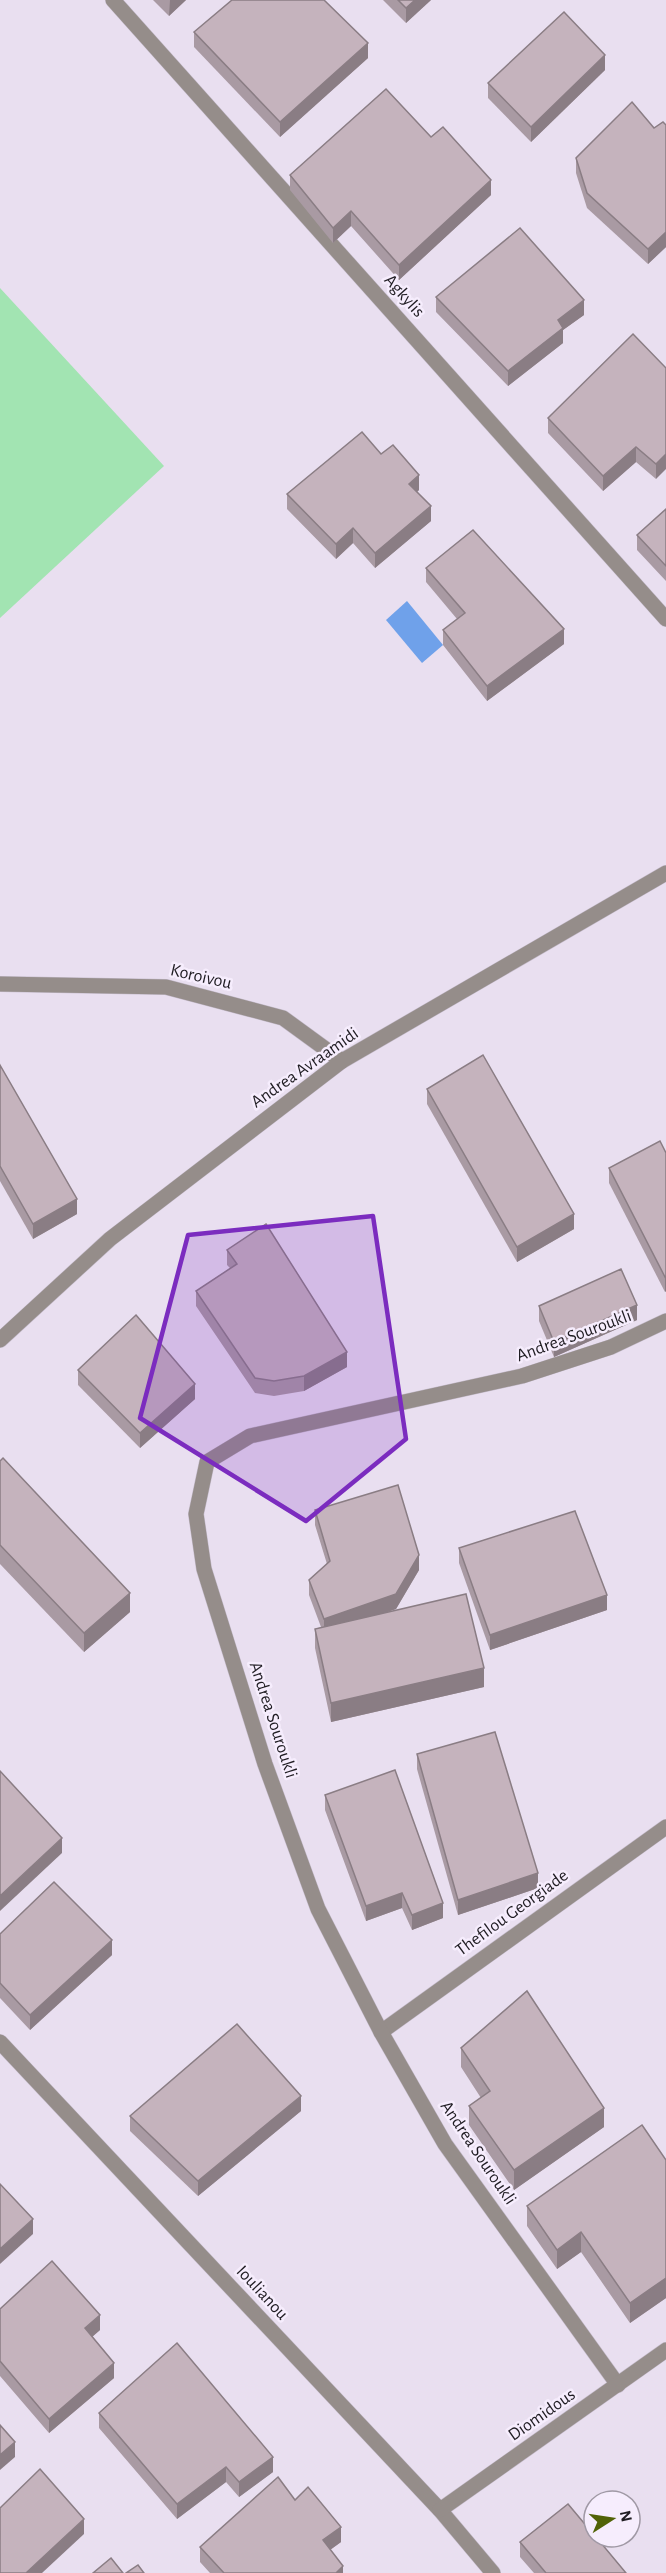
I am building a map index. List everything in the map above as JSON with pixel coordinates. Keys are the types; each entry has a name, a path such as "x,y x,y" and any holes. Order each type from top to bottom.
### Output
{"street":[{"name":"Agkylis","path":"113,0 666,618"},
{"name":"Andrea Avraamidi","path":"0,1340 110,1239 342,1061 666,873"},
{"name":"Koroivou","path":"0,984 166,987 283,1018 342,1061"},
{"name":"Andrea Souroukli","path":"618,2385 445,2144 381,2032 318,1909 266,1764 208,1580 196,1514 207,1462 250,1436 522,1376 611,1347 666,1321"},
{"name":"Thefilou Georgiade","path":"381,2032 666,1827"},
{"name":"Ioulianou","path":"0,2042 440,2510 493,2573"},
{"name":"Diomidous","path":"440,2510 666,2350"}],"highlighted area":[{"path":"373,1216 406,1439 306,1521 140,1418 188,1235"}],"green space":[{"path":"0,288 164,466 0,618"}],"water":[{"path":"407,601 443,645 422,663 386,620"}],"building":[{"path":"232,0 324,0 368,43 280,122 194,32"},
{"path":"398,0 415,0 406,8"},
{"path":"564,12 605,55 531,127 488,83"},
{"path":"386,89 431,137 443,127 491,180 399,265 351,211 333,228 290,175"},
{"path":"632,102 654,128 663,122 666,125 666,232 648,249 587,193 576,158"},
{"path":"520,228 584,300 558,320 563,328 508,371 436,297"},
{"path":"633,334 666,368 666,454 656,464 636,447 603,476 548,418"},
{"path":"362,432 381,454 393,445 419,475 409,484 431,506 375,553 353,528 336,544 287,494"},
{"path":"666,509 666,566 637,535"},
{"path":"473,530 564,629 487,686 443,630 465,613 426,568"},
{"path":"483,1055 574,1214 517,1247 427,1089"},
{"path":"0,1065 77,1199 33,1224 0,1166"},
{"path":"660,1141 666,1153 665,1277 609,1168"},
{"path":"266,1224 347,1352 304,1376 274,1381 255,1378 196,1291 237,1264 227,1250"},
{"path":"621,1269 637,1305 554,1342 539,1306"},
{"path":"136,1315 195,1384 140,1433 78,1370"},
{"path":"3,1458 130,1593 84,1633 0,1545 0,1461"},
{"path":"398,1485 419,1555 396,1594 324,1619 309,1580 330,1561 315,1510"},
{"path":"575,1511 607,1595 490,1635 459,1548"},
{"path":"466,1594 484,1668 331,1703 315,1629"},
{"path":"495,1732 538,1873 458,1900 417,1754"},
{"path":"395,1770 443,1903 412,1915 402,1893 366,1906 325,1795"},
{"path":"0,1771 62,1838 0,1896"},
{"path":"54,1882 112,1940 30,2015 0,1983 0,1934"},
{"path":"527,1991 604,2108 514,2170 469,2106 490,2091 461,2048"},
{"path":"237,2024 301,2096 198,2181 130,2116"},
{"path":"642,2125 666,2160 666,2278 630,2303 581,2232 557,2250 527,2206"},
{"path":"0,2184 33,2219 0,2249"},
{"path":"52,2261 100,2315 85,2328 114,2363 49,2419 0,2361 0,2309"},
{"path":"177,2343 273,2457 239,2482 226,2467 177,2504 99,2413"},
{"path":"0,2425 15,2442 0,2455"},
{"path":"40,2469 84,2519 26,2573 0,2573 0,2508"},
{"path":"278,2477 295,2500 308,2487 341,2527 323,2540 343,2566 336,2573 224,2573 200,2547"},
{"path":"568,2504 582,2521 582,2549 606,2549 626,2573 546,2573 520,2542"},
{"path":"111,2558 123,2573 93,2573"},
{"path":"138,2565 144,2573 126,2573"}]}
